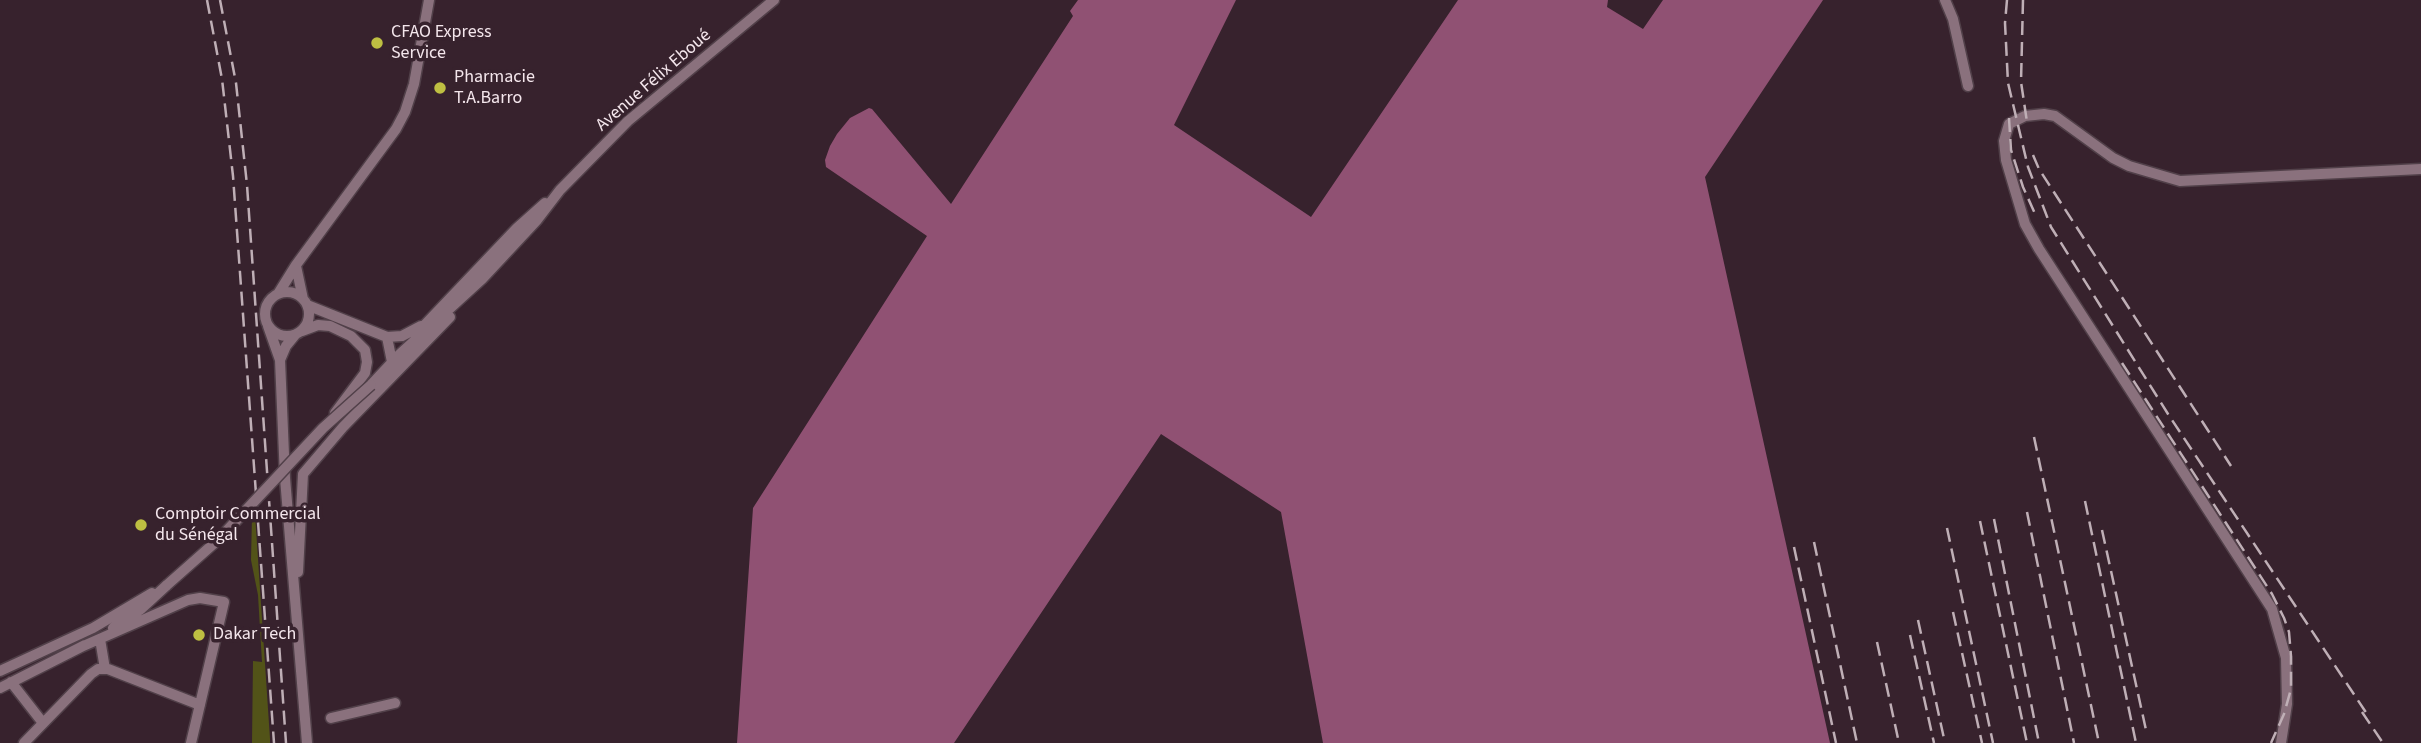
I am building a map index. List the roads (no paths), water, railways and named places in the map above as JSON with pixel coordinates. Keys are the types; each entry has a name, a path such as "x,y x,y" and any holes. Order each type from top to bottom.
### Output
{"street":[{"path":"307,743 285,478 280,360 265,316 266,307 396,129 414,85 429,0"},
{"name":"Avenue Félix Eboué","path":"400,354 424,324 517,228 560,190 628,121 774,0"},
{"path":"1945,0 1953,19 1968,86"},
{"path":"2281,743 2287,705 2286,658 2272,609 2039,249 2025,224 2006,160 2004,141 2009,124 2025,116 2044,114 2055,116 2113,158 2129,166 2180,181 2421,169"},
{"name":"Avenue Félix Eboué","path":"323,428 482,279 537,220 560,190"},
{"path":"280,360 286,346 309,317 296,265"},
{"path":"285,478 303,474 482,279"},
{"path":"278,293 292,293 305,302 385,336 402,336 424,324"},
{"path":"81,647 167,584 219,539 323,428 367,368 365,350 351,336 330,326 318,325 298,333 280,335 268,326"},
{"path":"365,350 372,342 385,336"},
{"path":"385,336 392,362"},
{"path":"296,602 303,474"},
{"path":"0,688 81,647 188,600 200,598 224,602 191,743"},
{"path":"0,671 138,606"},
{"path":"100,639 105,669"},
{"path":"24,743 98,669 105,669 200,705"},
{"path":"11,682 43,723"},
{"path":"331,718 395,703"}],"railway":[{"path":"207,0 222,79 233,176 274,743"},
{"path":"220,0 236,83 247,185 286,743"},
{"path":"2007,0 2005,23 2008,83 2028,167 2051,227 2168,414 2369,717"},
{"path":"2023,0 2021,82 2027,122"},
{"path":"2009,118 2011,150 2037,218"},
{"path":"2033,155 2039,169 2231,466"},
{"path":"2122,363 2272,594 2284,618 2289,632 2291,689 2284,714 2271,743"},
{"path":"2034,437 2099,743"},
{"path":"2085,501 2136,743"},
{"path":"2027,512 2074,743"},
{"path":"1994,519 2039,743"},
{"path":"1980,521 2027,743"},
{"path":"1947,528 1993,743"},
{"path":"2102,530 2146,730"},
{"path":"1814,542 1857,743"},
{"path":"1794,547 1836,743"},
{"path":"1953,612 1982,743"},
{"path":"1918,620 1945,743"},
{"path":"1910,635 1934,743"},
{"path":"1877,642 1899,743"},
{"path":"2362,712 2383,743"}],"place":[{"name":"CFAO Express Service","path":"377,43"},
{"name":"Pharmacie T.A.Barro","path":"440,88"},
{"name":"Comptoir Commercial du Sénégal","path":"141,525"},
{"name":"Dakar Tech","path":"199,635"}]}
